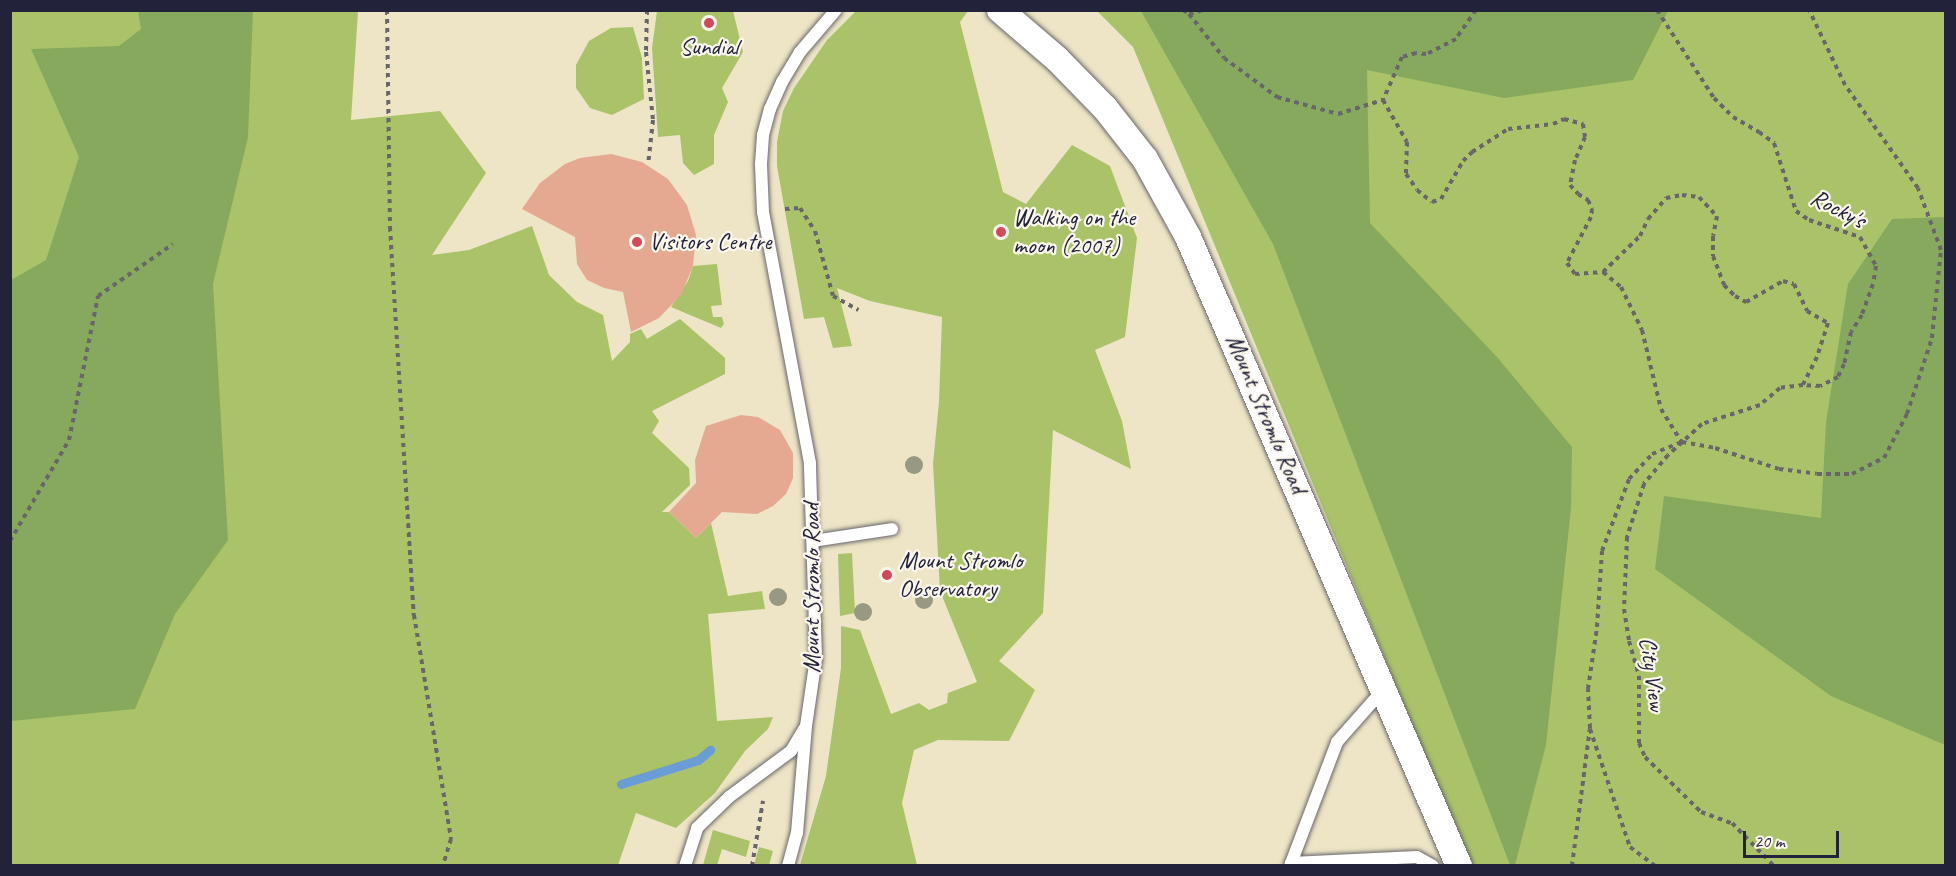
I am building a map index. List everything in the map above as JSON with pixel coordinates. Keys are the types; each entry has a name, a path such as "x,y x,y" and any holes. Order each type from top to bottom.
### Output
{"street":[{"name":"Mount Stromlo Road","path":"1000,10 1058,59 1105,108 1145,159 1188,237 1459,866"}],"lane":[{"name":"Mount Stromlo Road","path":"788,866 798,832 807,726 816,658 810,463 763,212 761,164 770,109 782,82 800,52 836,10"},
{"path":"813,541 892,529"},
{"path":"1383,690 1337,742 1290,864 1417,857 1433,866"},
{"path":"685,866 697,828 729,797 791,751 807,726"}],"path":[{"path":"387,10 390,227 414,615 451,839 442,866"},
{"path":"647,10 646,52 653,120 648,165"},
{"path":"1184,10 1224,58 1277,97 1338,114 1383,100 1402,57 1416,53 1426,54 1456,39 1476,10"},
{"path":"1189,14 1203,10"},
{"name":"Rocky's","path":"1657,10 1714,98 1733,117 1774,144 1796,211 1809,220 1860,237 1876,266 1873,284 1862,315 1851,332 1844,364 1838,377 1820,386 1803,385 1780,388 1760,405 1702,424 1682,442"},
{"path":"1572,866 1590,728 1588,689 1597,627 1602,551 1629,479 1652,454 1682,442 1715,448 1779,469 1817,474 1852,474 1884,458 1908,414 1932,338 1941,250 1918,188 1845,85 1809,10"},
{"path":"1383,100 1407,142 1406,174 1417,190 1432,202 1441,199 1463,160 1508,129 1553,123 1564,119 1583,124 1585,138 1575,160 1570,185 1588,200 1592,209 1591,216 1567,263 1575,274 1603,272 1640,236 1648,219 1666,198 1683,195 1699,197 1717,216 1713,236 1713,256 1724,285 1735,296 1746,302 1783,281 1794,284 1807,311 1828,323 1817,357 1803,385"},
{"path":"763,212 800,207 814,231 833,296 858,310"},
{"path":"10,541 69,440 98,296 173,244"},
{"path":"1603,272 1621,287 1642,330 1661,409 1682,442"},
{"name":"City View","path":"1682,442 1644,483 1626,537 1624,609 1629,641 1639,676 1639,743 1646,757 1701,812 1732,823 1774,866"},
{"path":"1590,728 1630,847 1655,866"},
{"path":"752,866 768,768"}],"green space":[{"path":"10,11 358,11 351,120 440,111 486,173 432,255 469,250 532,226 549,275 577,302 603,315 612,361 630,342 630,334 641,329 647,339 680,319 725,358 725,374 652,411 659,421 652,433 689,468 690,485 662,512 669,512 696,538 711,523 728,596 762,591 765,609 708,614 717,721 773,717 768,729 745,751 715,793 676,828 636,813 618,865 11,865"},
{"path":"138,11 253,11 248,137 213,284 228,540 175,614 135,709 11,721 11,280 46,260 79,157 31,49 119,46 141,29"},
{"path":"657,11 733,11 743,52 722,88 728,102 714,135 714,164 694,175 683,163 680,135 658,137 652,48"},
{"path":"856,11 968,11 960,22 1003,192 1026,204 1072,145 1110,166 1137,238 1125,337 1095,350 1122,421 1131,469 1053,430 1043,613 999,661 1035,690 1009,741 938,740 914,750 902,803 917,865 800,865 826,776 841,668 841,626 860,630 891,714 919,703 929,710 947,703 948,693 977,682 940,591 933,464 939,402 942,317 870,301 837,288 852,346 833,348 824,317 804,319 777,166 777,142 783,111 794,88 827,40"},
{"path":"1097,11 1945,11 1945,865 1470,865 1133,47"},
{"path":"1141,11 1668,11 1633,80 1504,98 1367,70 1370,223 1497,357 1572,447 1571,508 1546,745 1515,865 1510,865 1273,244"},
{"path":"633,27 642,58 644,99 612,115 590,108 576,88 576,65 589,41 611,28"},
{"path":"1946,217 1945,745 1831,696 1655,569 1664,496 1821,518 1826,422 1848,284 1892,219"},
{"path":"717,264 722,305 711,306 713,317 722,317 724,324 721,328 671,307 688,281 693,266"},
{"path":"852,553 855,613 840,616 838,554"},
{"path":"713,830 750,841 746,857 722,849 717,865 703,865"},
{"path":"759,847 773,851 769,865 754,865"}],"building":[{"name":"Visitors Centre","path":"611,154 642,162 668,179 687,205 696,235 693,266 681,295 659,318 631,332 623,292 604,288 587,280 577,264 575,237 522,209 540,183 565,164 580,158"},
{"path":"741,415 758,417 780,430 793,453 793,478 786,494 773,506 757,514 722,512 696,538 669,512 696,483 695,460 706,426"}],"waterway":[{"path":"621,784 698,760 710,750"}],"place":[{"name":"Sundial","path":"709,23"},
{"name":"Walking on the moon (2007)","path":"1001,232"},
{"name":"Visitors Centre","path":"637,242"},
{"name":"Mount Stromlo Observatory","path":"887,575"}]}
